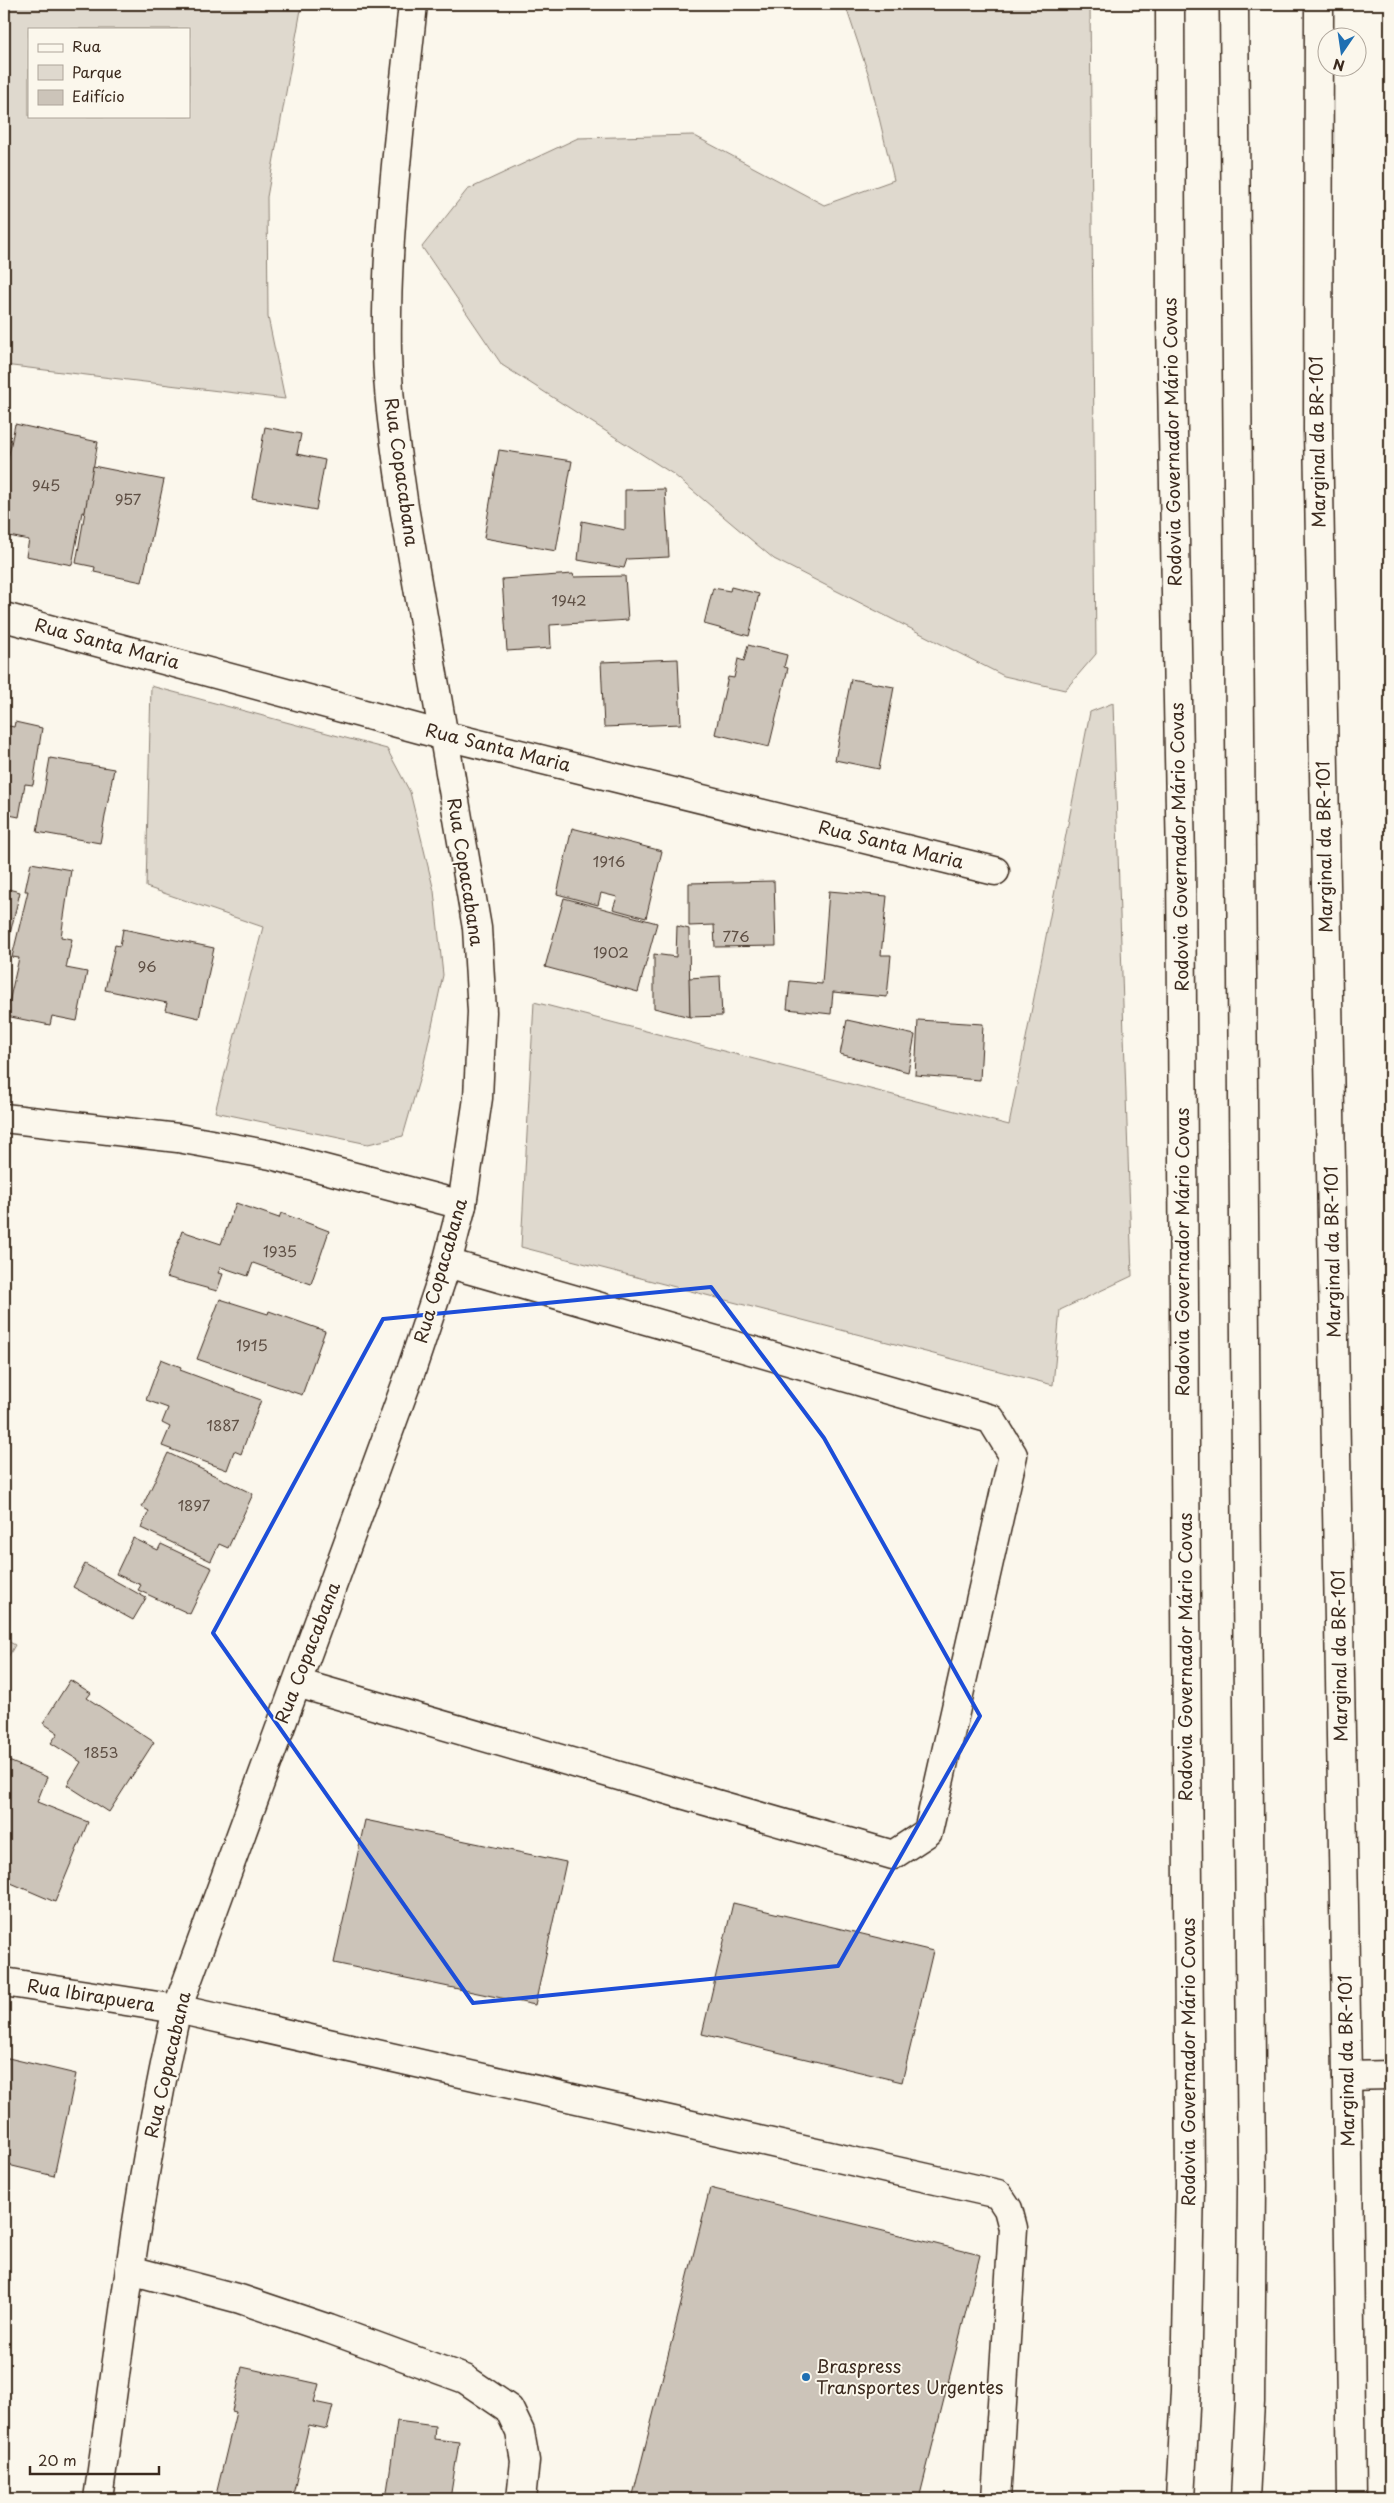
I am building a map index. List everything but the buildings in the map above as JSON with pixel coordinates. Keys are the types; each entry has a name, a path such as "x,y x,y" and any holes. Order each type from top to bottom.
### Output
{"main road":[{"name":"Rua Copacabana","path":"98,2499 130,2270 159,2090 177,2010 373,1482 447,1263 462,1204 478,1098 482,1012 477,928 442,735 404,507 395,444 387,354 390,212 413,4"},
{"name":"Rodovia Governador Mário Covas","path":"1170,4 1171,333 1181,863 1190,2174 1186,2390 1180,2499"},
{"path":"1234,4 1252,2177 1250,2402 1245,2499"},
{"name":"Marginal da BR-101","path":"1320,4 1318,430 1347,2076 1352,2499"},
{"name":"Rua Santa Maria","path":"4,617 442,735 995,871"},
{"path":"4,1118 178,1138 262,1153 462,1204"},
{"path":"297,1683 893,1855 928,1832 1013,1454 991,1418 447,1263"},
{"name":"Rua Ibirapuera","path":"4,1982 177,2010 761,2143 998,2194 1008,2208 1013,2228 996,2499"},
{"path":"1347,2076 1390,2075"},
{"path":"130,2270 240,2299 329,2329 465,2379 509,2409 520,2432 525,2461 521,2499"}],"highlighted area":[{"path":"711,1287 824,1438 980,1716 838,1966 473,2003 213,1633 383,1319"}],"green space":[{"path":"4,4 302,4 267,197 268,317 285,399 4,365"},
{"path":"845,4 1090,4 1096,654 1065,690 1004,676 774,559 673,474 502,365 422,247 467,190 578,138 693,135 824,205 894,180 869,76"},
{"path":"151,686 387,749 410,792 434,891 443,975 424,1063 403,1136 368,1144 215,1112 263,927 146,887"},
{"path":"1113,703 1132,1276 1060,1310 1053,1385 521,1247 534,1002 1009,1125 1090,712"},
{"path":"4,1639 15,1645 4,1664"}],"place":[{"name":"Braspress Transportes Urgentes","path":"806,2377"}]}
